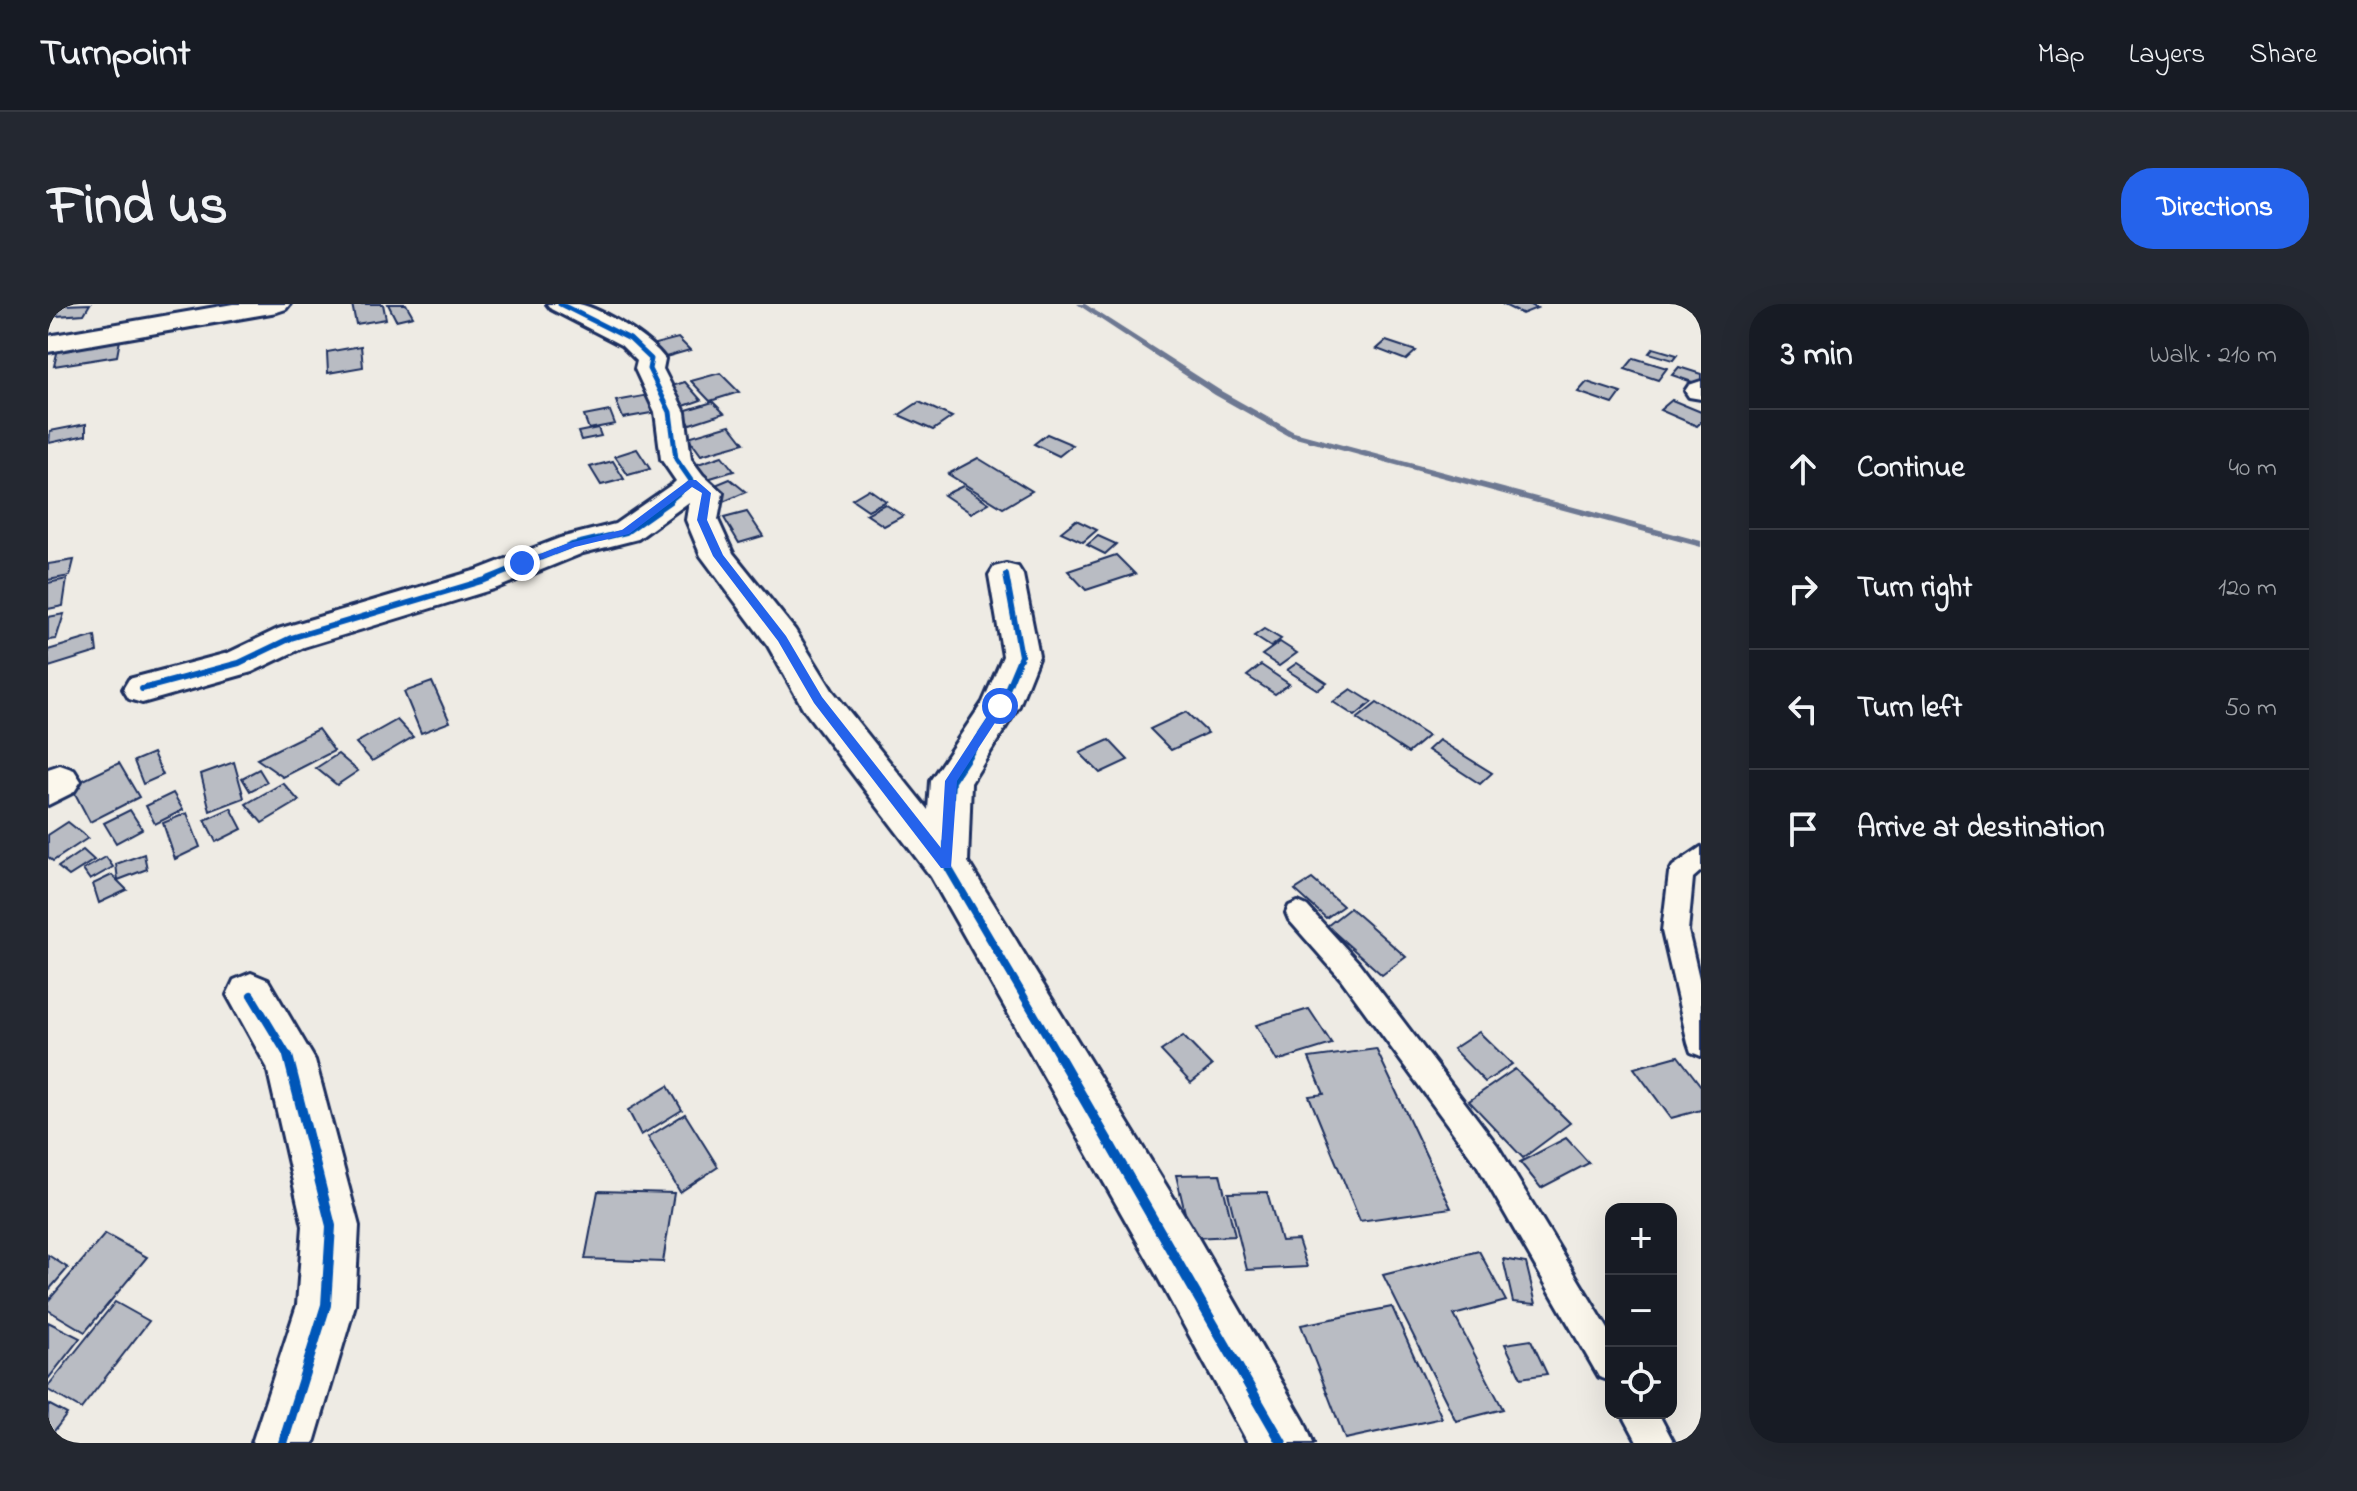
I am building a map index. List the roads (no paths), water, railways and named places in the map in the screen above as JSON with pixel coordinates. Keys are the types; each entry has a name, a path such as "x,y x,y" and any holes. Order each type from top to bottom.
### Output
{"street":[{"path":"48,344 277,304"},
{"path":"560,304 630,339 651,359 649,369 670,412 676,459 692,482 707,493 702,520 718,556 782,639 818,700 946,864 1177,1256 1282,1443"},
{"path":"142,689 239,663 291,638 485,580 572,545 626,532 692,482"},
{"path":"946,864 951,781 1000,706 1021,656 1006,575"},
{"path":"251,995 290,1060 331,1226 326,1305 283,1443"}],"lane":[{"path":"1701,857 1681,873 1675,931 1701,1043"},
{"path":"1298,913 1350,971 1487,1155 1605,1355"},
{"path":"1643,1419 1657,1443"}],"waterway":[{"path":"1080,304 1218,393 1291,434 1701,544"}]}
